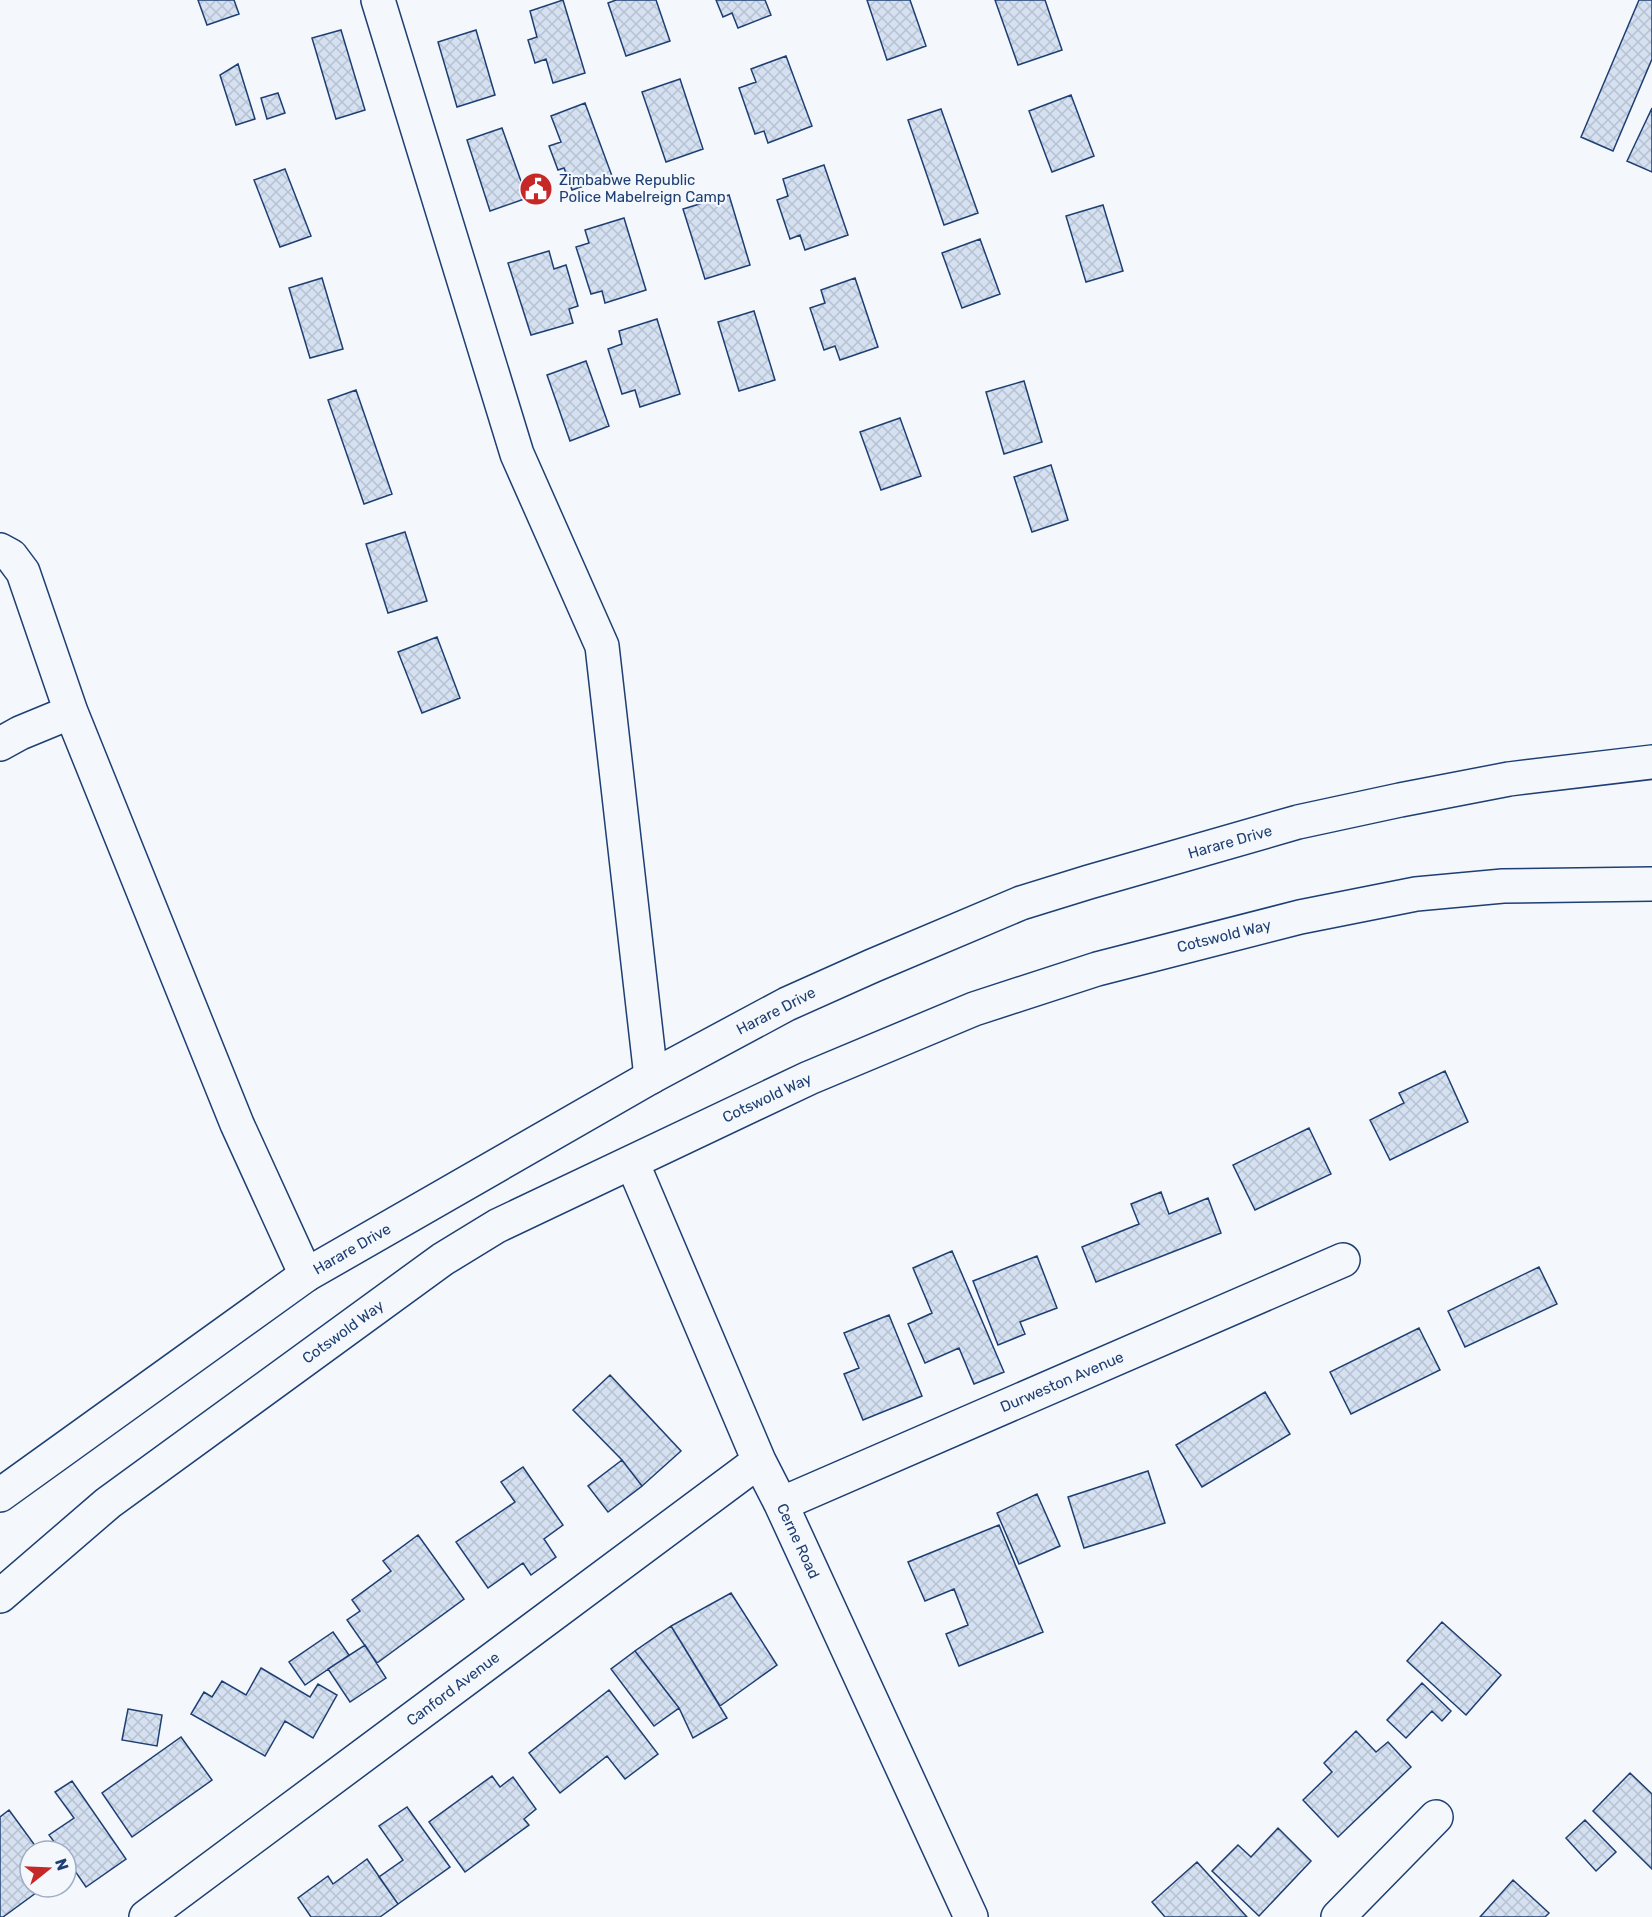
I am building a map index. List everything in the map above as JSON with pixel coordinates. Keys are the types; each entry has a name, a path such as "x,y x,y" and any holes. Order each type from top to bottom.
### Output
{"street":[{"path":"378,0 517,453 602,646 651,1077"},
{"path":"0,550 11,556 23,572 71,712 237,1124 306,1275"},
{"path":"0,744 20,733 71,712"},
{"name":"Harare Drive","path":"0,1495 306,1275 651,1077 787,1004 872,966 1021,903 1309,820 1509,779 1652,762"},
{"name":"Cotswold Way","path":"0,1596 108,1503 443,1259 496,1226 809,1078 974,1009 1097,969 1300,917 1416,894 1503,886 1652,884"},
{"name":"Cerne Road","path":"632,1162 759,1461 781,1504 971,1917"},
{"name":"Durweston Avenue","path":"781,1504 1343,1260"},
{"name":"Canford Avenue","path":"146,1917 759,1461"},
{"path":"1338,1917 1436,1817"}],"building":[{"path":"198,0 234,0 239,14 207,25"},
{"path":"563,0 585,73 553,83 546,59 535,63 528,40 537,37 530,11"},
{"path":"616,0 656,0 670,41 626,56 608,3"},
{"path":"716,0 765,0 771,15 738,28 732,13 723,17"},
{"path":"867,0 910,0 926,46 887,60"},
{"path":"995,0 1045,0 1062,50 1018,65"},
{"path":"1639,0 1652,0 1652,59 1613,151 1581,137"},
{"path":"341,30 365,110 336,119 312,38"},
{"path":"476,30 495,95 457,107 438,42"},
{"path":"786,56 812,126 768,143 764,131 755,134 739,88 756,82 751,69"},
{"path":"238,64 255,119 236,125 220,75"},
{"path":"680,79 703,149 666,162 642,92"},
{"path":"278,93 285,113 267,119 261,98"},
{"path":"1071,95 1094,156 1052,172 1029,111"},
{"path":"585,103 612,176 572,190 564,168 558,170 549,146 561,142 551,116"},
{"path":"1652,108 1652,172 1627,161"},
{"path":"941,109 978,213 944,225 908,120"},
{"path":"502,128 527,198 490,211 467,140"},
{"path":"824,165 848,235 805,250 800,235 790,239 777,200 788,196 783,179"},
{"path":"285,169 311,236 280,247 254,180"},
{"path":"729,195 750,265 705,279 683,209"},
{"path":"1103,205 1123,271 1086,282 1066,216"},
{"path":"624,218 646,290 605,303 602,291 591,294 576,247 589,243 585,230"},
{"path":"980,239 1000,294 962,308 942,253"},
{"path":"549,251 554,269 566,265 578,306 569,309 573,323 531,335 508,263"},
{"path":"322,278 343,349 310,358 289,288"},
{"path":"855,278 878,347 840,360 835,346 824,350 810,308 825,303 821,290"},
{"path":"754,311 775,380 739,391 718,322"},
{"path":"657,319 680,394 640,407 635,390 622,394 608,349 622,344 619,331"},
{"path":"586,361 609,426 570,441 547,375"},
{"path":"1024,381 1042,442 1004,454 986,392"},
{"path":"356,390 392,494 364,504 328,400"},
{"path":"900,418 921,476 881,490 860,432"},
{"path":"1051,465 1068,520 1032,532 1014,477"},
{"path":"405,532 427,601 388,613 366,544"},
{"path":"437,637 460,698 422,713 398,652"},
{"path":"1445,1071 1468,1122 1390,1160 1370,1120 1404,1103 1399,1093"},
{"path":"1309,1128 1331,1174 1255,1210 1233,1165"},
{"path":"1161,1192 1169,1214 1208,1198 1221,1233 1096,1282 1082,1247 1139,1224 1131,1204"},
{"path":"952,1251 1004,1372 974,1384 959,1348 925,1363 908,1324 932,1313 913,1268"},
{"path":"1037,1256 1057,1308 1020,1322 1025,1334 998,1345 973,1281"},
{"path":"1539,1267 1557,1304 1465,1347 1448,1311"},
{"path":"889,1315 922,1396 863,1420 844,1374 859,1368 844,1333"},
{"path":"1419,1328 1440,1370 1351,1414 1330,1372"},
{"path":"610,1375 681,1451 642,1486 622,1460 573,1410"},
{"path":"1265,1392 1290,1434 1202,1487 1176,1445"},
{"path":"622,1460 642,1486 608,1512 588,1486"},
{"path":"523,1467 563,1525 544,1539 556,1557 531,1575 523,1563 488,1588 456,1542 515,1502 501,1482"},
{"path":"1148,1471 1165,1523 1084,1548 1068,1497"},
{"path":"1037,1494 1060,1546 1019,1564 997,1513"},
{"path":"999,1525 1043,1632 959,1666 946,1634 968,1625 954,1589 925,1601 908,1562"},
{"path":"418,1535 464,1599 377,1663 347,1620 360,1611 352,1600 391,1571 383,1561"},
{"path":"731,1593 777,1665 720,1706 671,1626"},
{"path":"1442,1622 1501,1675 1466,1715 1407,1661"},
{"path":"671,1626 727,1718 693,1738 679,1708 635,1651"},
{"path":"333,1632 349,1655 305,1685 289,1662"},
{"path":"365,1645 386,1678 350,1702 328,1669"},
{"path":"635,1651 679,1708 654,1726 611,1669"},
{"path":"261,1668 310,1697 318,1684 337,1695 313,1738 285,1721 265,1756 191,1714 204,1692 212,1697 222,1681 246,1695"},
{"path":"1422,1683 1451,1711 1442,1721 1432,1711 1406,1738 1387,1720"},
{"path":"609,1690 658,1754 625,1779 607,1756 560,1793 529,1753"},
{"path":"128,1709 162,1715 157,1746 122,1740"},
{"path":"1356,1731 1376,1752 1388,1742 1411,1767 1338,1837 1303,1800 1332,1772 1324,1763"},
{"path":"181,1737 212,1780 132,1837 102,1793"},
{"path":"1630,1773 1652,1794 1652,1869 1593,1811"},
{"path":"492,1776 500,1787 513,1777 536,1809 524,1819 529,1825 465,1872 429,1822"},
{"path":"72,1781 126,1859 86,1887 78,1875 78,1839 52,1839 49,1835 74,1818 55,1792"},
{"path":"407,1807 450,1867 398,1904 379,1877 403,1860 379,1826"},
{"path":"9,1810 30,1839 18,1839 18,1899 28,1899 3,1917 0,1917 0,1817"},
{"path":"1585,1820 1616,1852 1596,1871 1566,1838"},
{"path":"1278,1828 1311,1861 1259,1916 1212,1871 1238,1845 1251,1857"},
{"path":"367,1859 398,1904 380,1917 311,1917 298,1898 328,1876 333,1884"},
{"path":"1197,1862 1247,1917 1165,1917 1152,1902"},
{"path":"1513,1880 1549,1913 1545,1917 1480,1917"}],"place":[{"name":"Zimbabwe Republic Police Mabelreign Camp","path":"536,189"}]}
